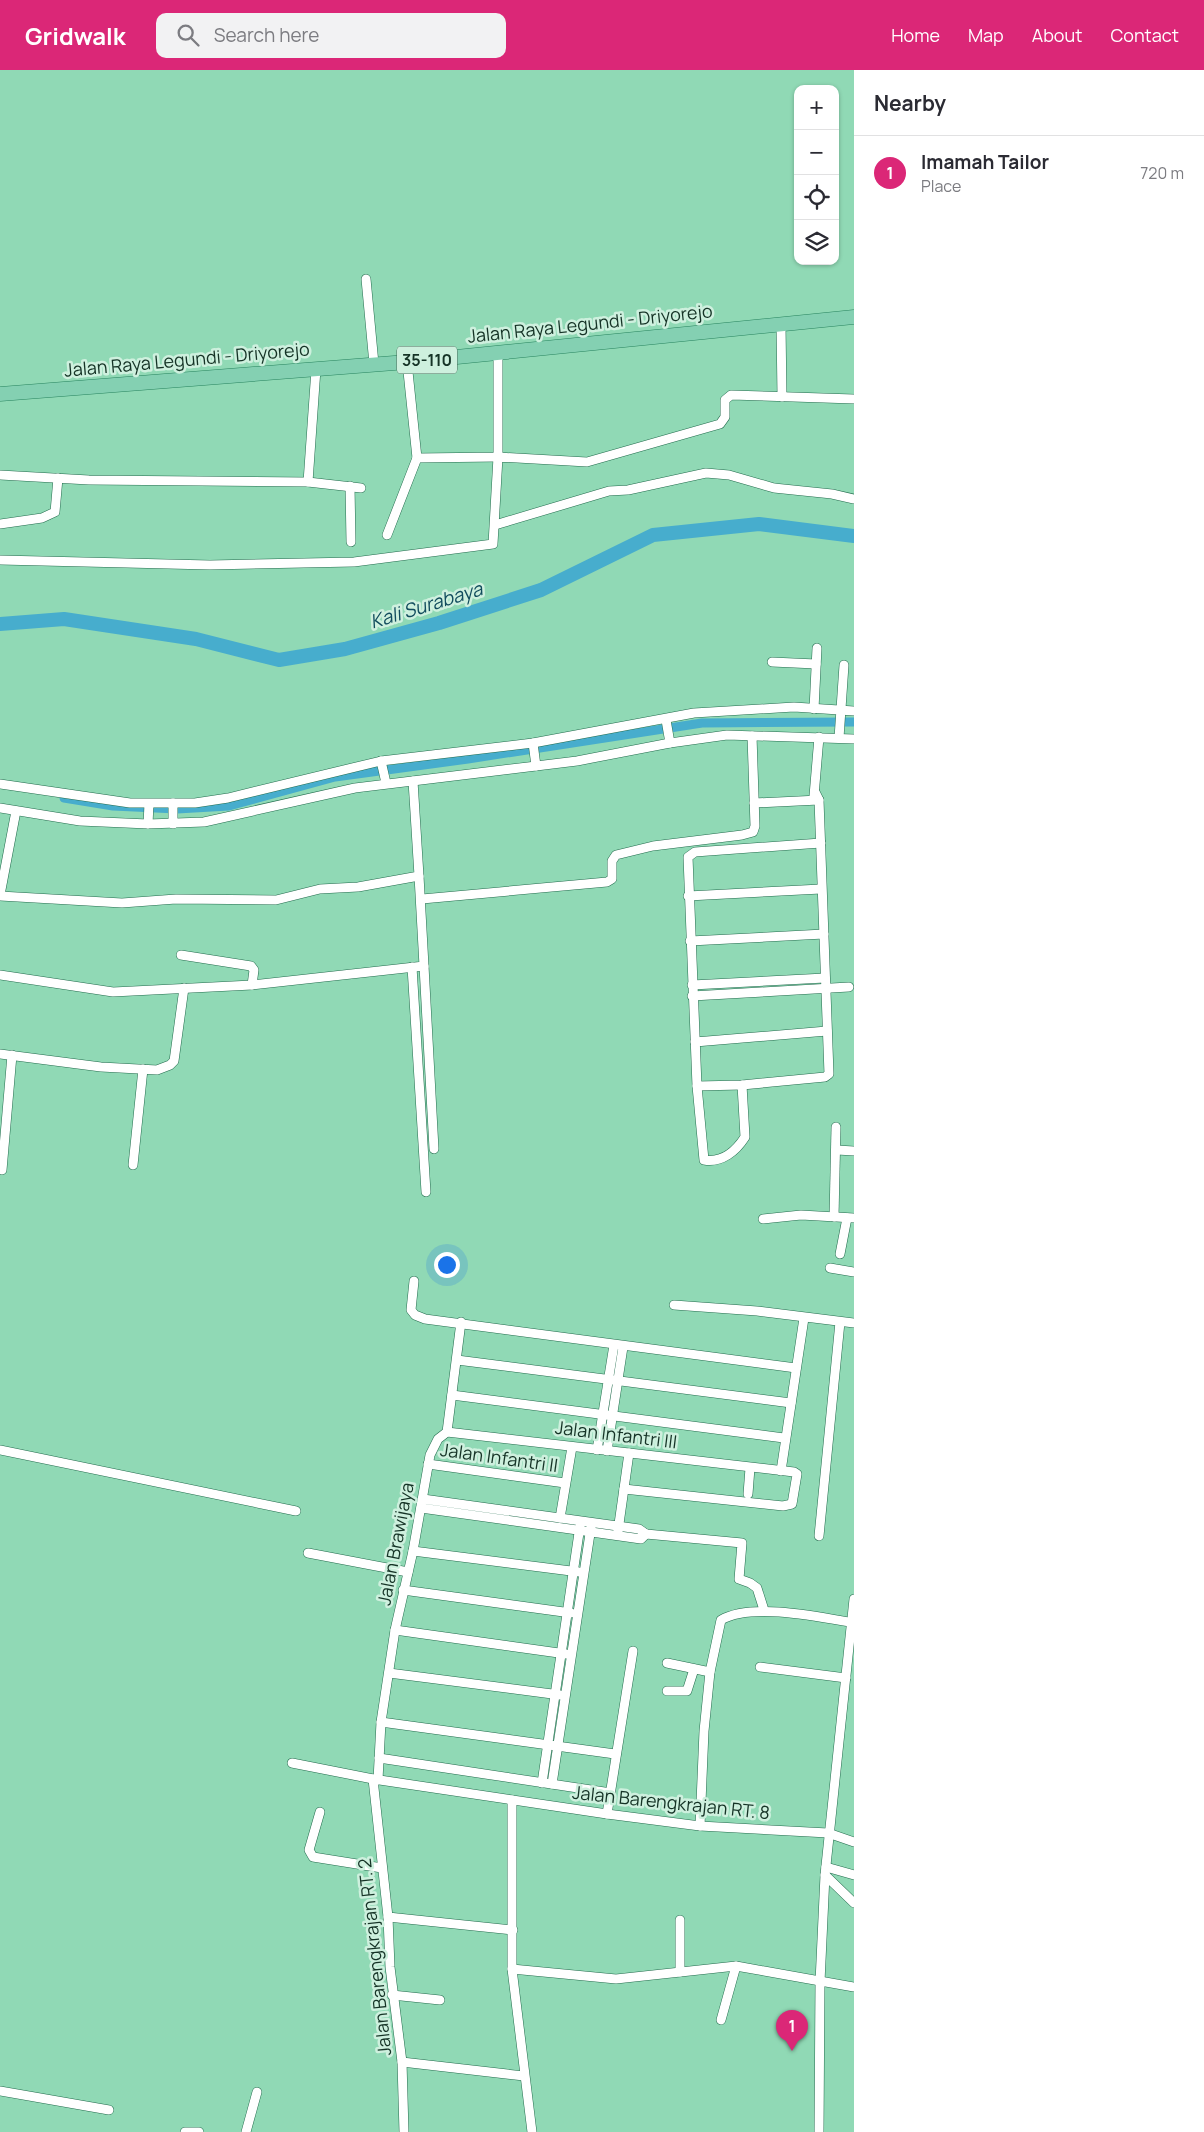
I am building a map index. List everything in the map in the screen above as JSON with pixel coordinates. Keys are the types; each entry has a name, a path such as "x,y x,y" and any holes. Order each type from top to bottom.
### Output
{"main road":[{"name":"Jalan Raya Legundi - Driyorejo","path":"0,394 408,362 854,317"}],"street":[{"path":"366,278 374,364"},
{"path":"782,324 782,397"},
{"path":"0,560 210,564 354,562 493,544 498,457 498,352"},
{"path":"387,534 417,458 408,362"},
{"path":"308,482 316,369"},
{"path":"417,458 498,457 587,462 720,424 725,417 725,400 731,394 854,399"},
{"path":"494,525 609,491 628,490 706,473 729,475 774,488 832,494 854,499"},
{"path":"0,475 58,478 308,482 361,488"},
{"path":"0,524 42,518 55,512 58,478"},
{"path":"350,486 351,542"},
{"path":"814,709 817,648"},
{"path":"772,662 816,664"},
{"path":"0,808 80,821 148,823 221,820 386,780 413,780 536,762 577,761 670,739 727,736 845,737 842,711 844,664"},
{"path":"0,784 98,800 149,805 212,801 382,763 533,744 666,721 694,713 794,707 854,711"},
{"path":"666,721 670,739"},
{"path":"422,899 608,882 612,879 612,861 616,856 653,846 753,832 755,826 752,736"},
{"path":"697,1086 742,1085 828,1076 824,934 816,798 819,737"},
{"path":"533,744 536,762"},
{"path":"382,763 386,780"},
{"path":"413,780 418,876 422,899 434,1149"},
{"path":"754,803 816,798"},
{"path":"173,804 173,821"},
{"path":"148,823 149,805"},
{"path":"16,811 0,896 122,903 176,899 276,900 320,889 358,887 418,876"},
{"path":"742,1085 746,1137 729,1155 706,1161 702,1158 697,1086 688,858 690,854 818,845"},
{"path":"688,896 821,889"},
{"path":"690,941 824,934"},
{"path":"181,954 251,966 254,970 252,985"},
{"path":"0,975 113,992 184,990 252,985 424,966"},
{"path":"412,967 426,1192"},
{"path":"692,996 826,983"},
{"path":"692,985 826,983 849,987"},
{"path":"0,1054 101,1066 161,1069 174,1061 184,990"},
{"path":"695,1042 827,1031"},
{"path":"2,1170 12,1055"},
{"path":"133,1165 143,1069"},
{"path":"834,1217 837,1150 836,1127"},
{"path":"837,1150 854,1151"},
{"path":"763,1218 790,1215 850,1218 840,1254"},
{"path":"830,1268 854,1272"},
{"path":"414,1281 410,1307 415,1315 424,1318 619,1346 796,1368"},
{"path":"674,1306 757,1311 854,1323"},
{"path":"624,1489 747,1503 790,1505 797,1474 781,1471 784,1438 804,1318"},
{"path":"447,1432 461,1322"},
{"path":"819,1536 840,1322"},
{"path":"607,1451 608,1416 619,1346"},
{"path":"457,1360 791,1403"},
{"path":"452,1395 784,1438"},
{"path":"597,1450 608,1416"},
{"name":"Jalan Infantri III","path":"447,1432 781,1471"},
{"name":"Jalan Brawijaya","path":"376,1780 381,1722 395,1630 413,1551 428,1464 433,1446 447,1432"},
{"path":"560,1518 572,1447"},
{"path":"0,1450 296,1511"},
{"path":"618,1536 629,1453"},
{"name":"Jalan Infantri II","path":"428,1464 565,1483"},
{"path":"748,1494 750,1468"},
{"path":"423,1499 639,1529 646,1534 742,1543 739,1580 750,1583 756,1588 764,1610"},
{"path":"421,1508 640,1540 646,1534"},
{"path":"542,1782 581,1521"},
{"path":"552,1784 592,1522"},
{"path":"413,1551 584,1572"},
{"path":"308,1553 408,1572"},
{"path":"403,1590 578,1614"},
{"path":"819,2132 820,1982 825,1871 853,1623 854,1599"},
{"path":"700,1826 704,1731 710,1672 721,1620 728,1616 764,1610 853,1623"},
{"path":"395,1630 572,1655"},
{"path":"607,1814 615,1754 633,1651"},
{"path":"667,1663 710,1672"},
{"path":"760,1667 846,1678"},
{"path":"667,1691 687,1691 694,1668"},
{"path":"389,1673 565,1695"},
{"path":"381,1722 615,1754"},
{"path":"379,1758 611,1793"},
{"path":"292,1763 376,1780 512,1800 512,1969 532,2132"},
{"name":"Jalan Barengkrajan RT. 2","path":"376,1780 382,1868 388,1916 392,1995 402,2062 404,2132"},
{"name":"Jalan Barengkrajan RT. 8","path":"512,1800 700,1826 828,1833 854,1842"},
{"path":"320,1812 309,1850 312,1857 382,1868"},
{"path":"825,1871 854,1875"},
{"path":"825,1871 854,1903"},
{"path":"388,1916 513,1930"},
{"path":"680,1920 680,1972"},
{"path":"512,1969 616,1979 736,1966 820,1982 854,1986"},
{"path":"721,2020 736,1966"},
{"path":"392,1995 440,2000"},
{"path":"402,2062 524,2076"},
{"path":"0,2091 109,2110"},
{"path":"246,2132 257,2092"},
{"path":"184,2132 199,2132"}],"waterway":[{"name":"Kali Surabaya","path":"0,624 64,619 196,639 279,660 345,649 439,623 541,590 653,535 759,524 854,536"},
{"path":"64,798 113,806 177,809 229,806 335,777 468,759 702,723 854,722"}],"place":[{"name":"Imamah Tailor","path":"792,2051"}]}
